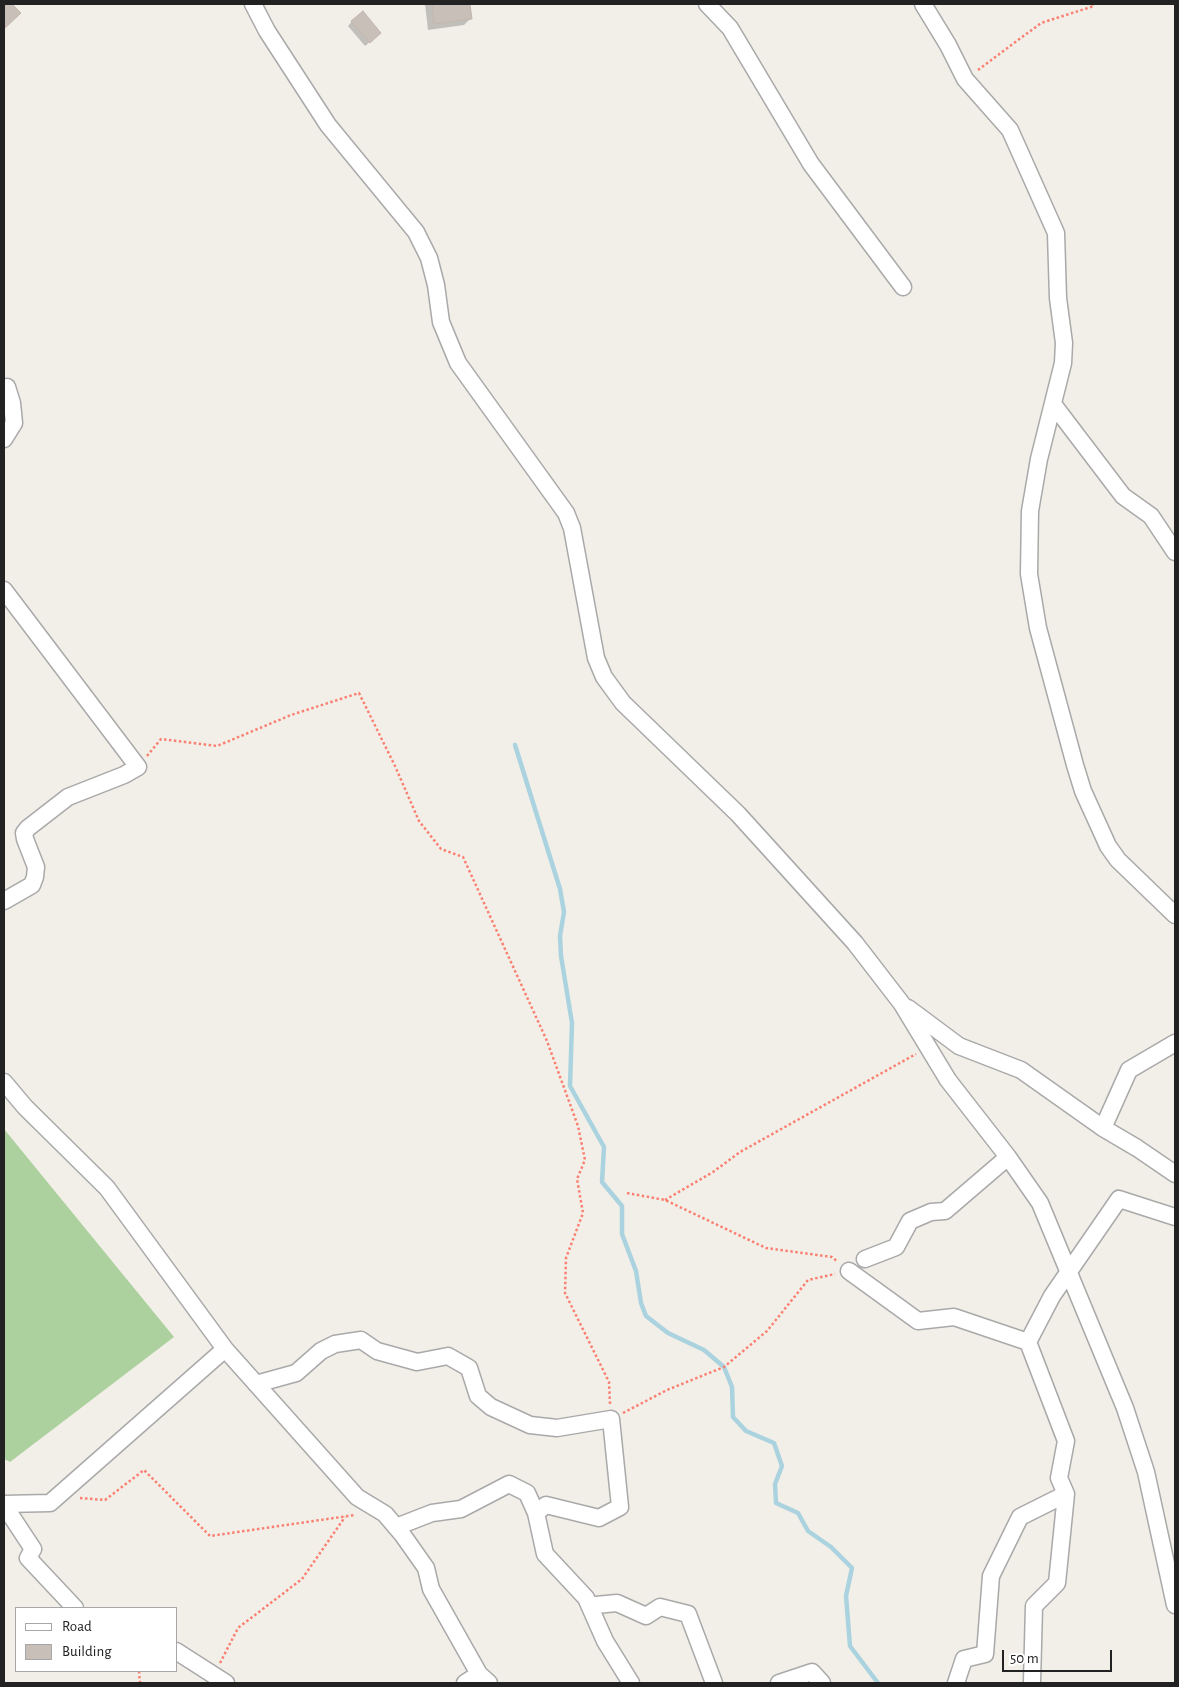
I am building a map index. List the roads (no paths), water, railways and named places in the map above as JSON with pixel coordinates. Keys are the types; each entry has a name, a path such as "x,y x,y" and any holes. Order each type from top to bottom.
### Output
{"street":[{"path":"253,4 328,125 416,232 429,258 436,284 441,322 458,363 566,513 572,528 596,658 604,677 623,702 738,814 855,943 902,1004 948,1080 1040,1203 1125,1408 1146,1472 1175,1605"},
{"path":"707,4 730,28 811,164 904,287"},
{"path":"923,4 948,45 964,79 1010,130 1056,233 1058,298 1064,343 1063,364 1030,511 1029,574 1038,628 1083,791 1108,846 1118,860 1175,915"},
{"path":"4,439 14,422 12,403 6,387"},
{"path":"1053,404 1124,496 1151,516 1175,552"},
{"path":"4,590 138,767 124,775 68,797 28,828 24,833 36,867 35,877 32,885 4,901"},
{"path":"902,1004 959,1046 1020,1070 1103,1128 1175,1174"},
{"path":"1103,1128 1129,1070 1175,1043"},
{"path":"4,1082 25,1107 107,1188 225,1349 357,1498 379,1510 396,1526 426,1568 431,1588 484,1679 465,1683"},
{"path":"865,1259 896,1247 910,1222 931,1212 945,1211 1008,1158"},
{"path":"1032,1682 1034,1606 1057,1583 1066,1494 1059,1478 1066,1441 1028,1342 1052,1296 1119,1199 1175,1217"},
{"path":"848,1271 918,1321 954,1317 1028,1342"},
{"path":"256,1384 296,1373 321,1351 336,1344 361,1340 377,1351 417,1362 448,1356 469,1368 478,1396 491,1407 530,1425 558,1428 611,1419 620,1507 599,1518 546,1505 536,1513"},
{"path":"4,1505 50,1503 225,1349"},
{"path":"396,1526 432,1513 461,1509 509,1484 527,1493 536,1513 546,1554 586,1598 605,1641 631,1683"},
{"path":"956,1683 964,1659 985,1654 991,1576 1020,1517 1066,1494"},
{"path":"4,1505 33,1549 28,1558 74,1607"},
{"path":"591,1608 596,1604 617,1603 646,1616 660,1607 688,1614 714,1683"},
{"path":"178,1652 220,1679"},
{"path":"779,1683 812,1672 822,1683"}],"waterway":[{"path":"515,745 560,889 564,912 560,936 561,956 572,1023 570,1086 604,1147 602,1182 622,1206 622,1234 636,1271 641,1303 646,1316 668,1333 704,1350 724,1367 732,1387 733,1417 746,1431 774,1443 782,1466 775,1484 776,1503 798,1513 808,1531 831,1547 852,1568 846,1596 850,1646 878,1683"}]}
